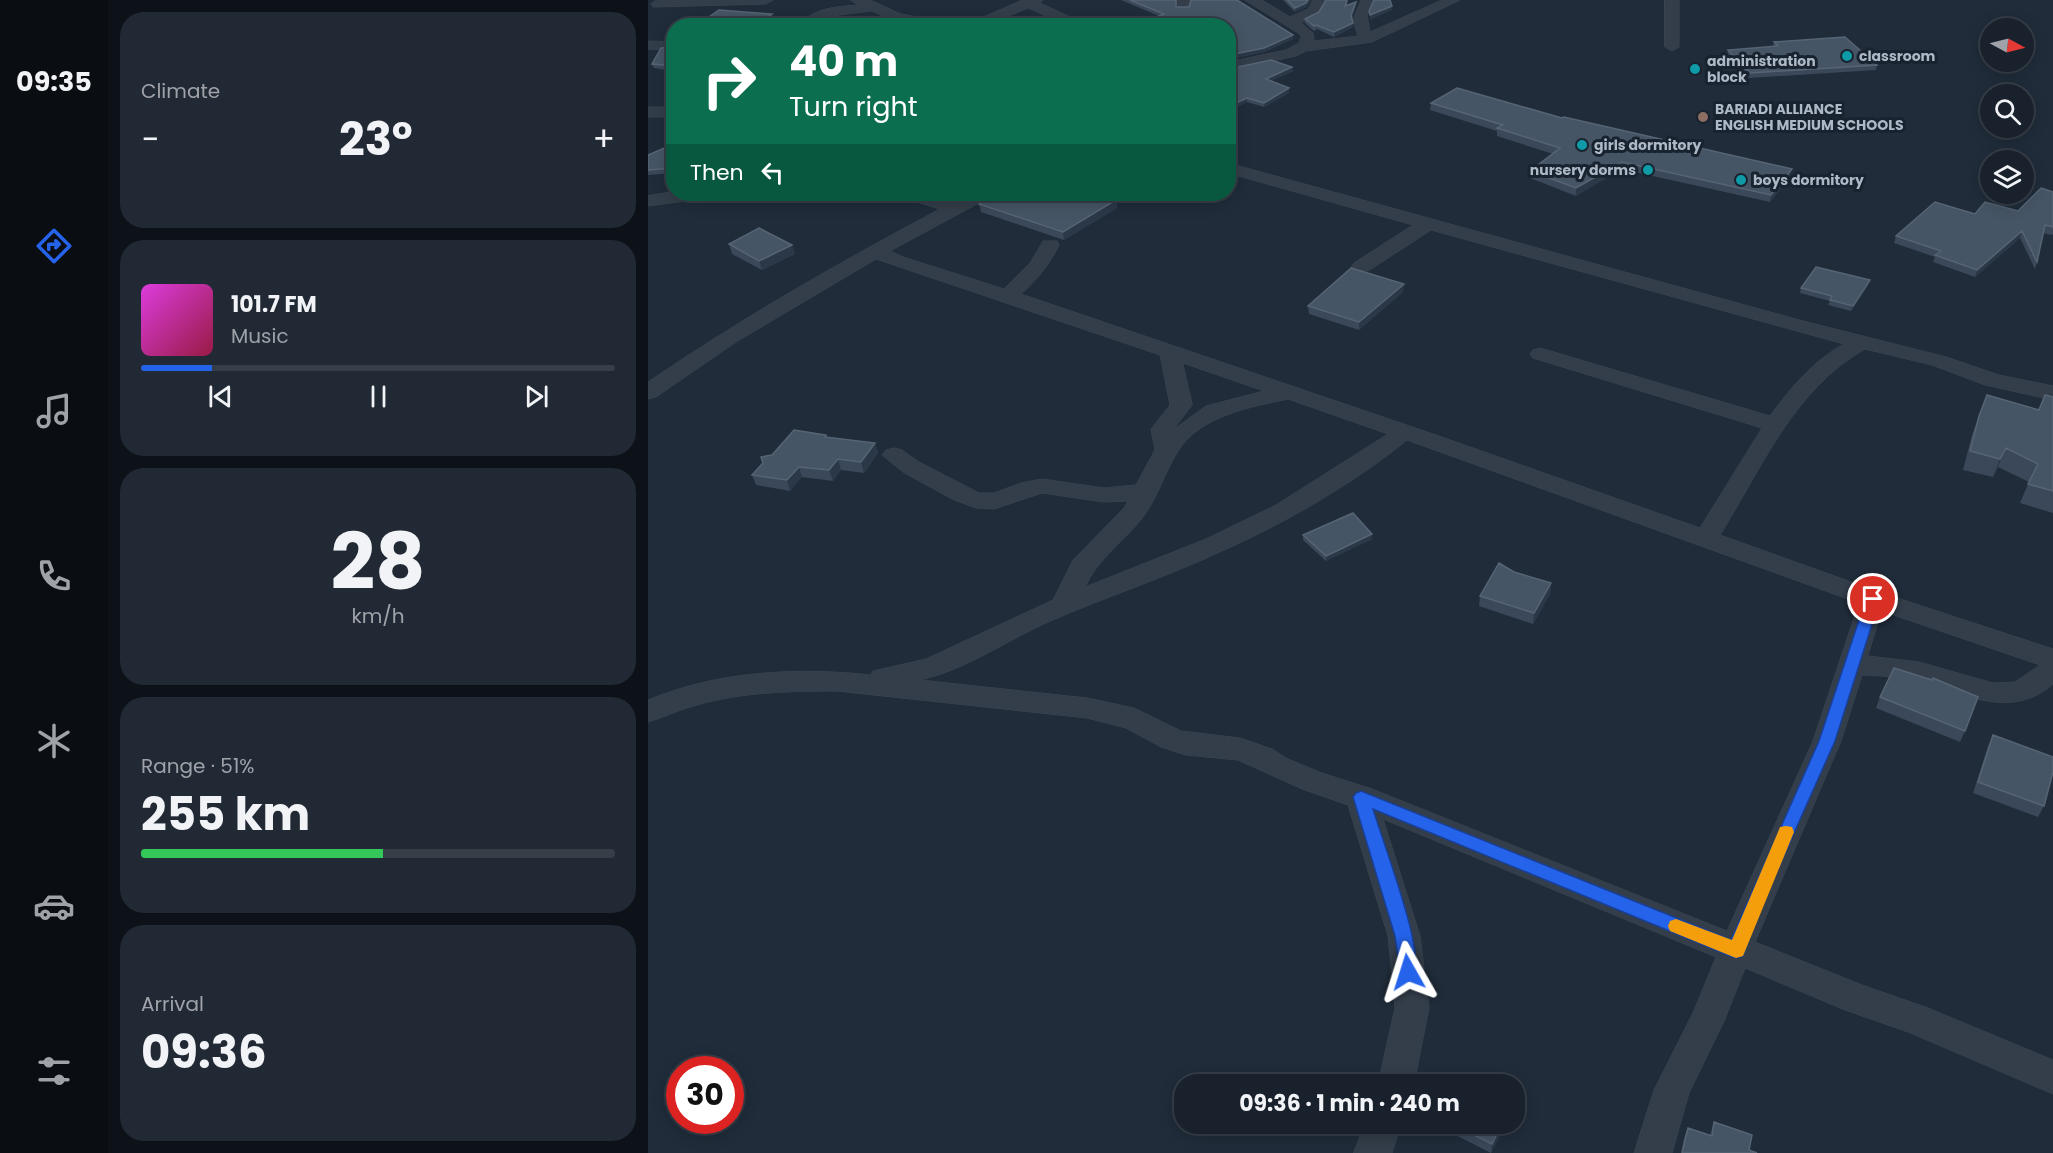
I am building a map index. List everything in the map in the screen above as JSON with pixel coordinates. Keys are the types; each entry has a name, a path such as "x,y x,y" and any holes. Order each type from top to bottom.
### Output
{"street":[{"path":"657,6 766,0"},
{"path":"1236,65 1291,53 1306,45 1308,36 1290,21 1252,0"},
{"path":"1290,21 1310,15 1319,6 1320,0"},
{"path":"1366,39 1359,27 1359,16 1368,0"},
{"path":"1302,47 1366,39 1453,0"},
{"path":"1672,0 1672,47"},
{"path":"999,1 1032,2 1046,12 1062,18"},
{"path":"991,18 1032,2"},
{"path":"816,18 824,12 853,11 865,3 906,18"},
{"path":"648,45 666,46"},
{"path":"648,112 666,112"},
{"path":"1236,170 1861,343 1939,361 1994,380 2053,393"},
{"path":"648,201 666,199"},
{"path":"932,201 954,208"},
{"path":"648,392 699,356 834,272 968,201"},
{"path":"1361,267 1429,223"},
{"path":"1007,296 1027,279 1043,260 1050,244"},
{"path":"874,251 896,261 1007,296 1404,432 1873,599 2053,659"},
{"path":"1705,539 1777,425 1818,372 1828,363 1861,343"},
{"path":"1167,450 1161,430 1163,424 1181,405 1170,352"},
{"path":"1540,354 1777,425"},
{"path":"1062,608 1082,566 1134,512 1167,450 1185,431 1214,411 1246,401 1290,393"},
{"path":"859,684 933,667 989,638 1215,545 1275,515 1384,448 1404,432"},
{"path":"894,455 908,467 972,500 1001,499 1032,486 1104,495 1144,492"},
{"path":"1653,1153 1672,1090 1708,1019 1749,916 1827,741 1873,599"},
{"path":"1851,665 1889,665 1932,675 1962,687 2006,694 2024,691 2042,681 2053,669"},
{"path":"648,712 699,693 804,681 859,684 1087,708 1134,719 1171,739 1186,744 1240,749 1262,756 1278,767 1312,781 1361,797 1857,999 1916,1019 2053,1077"},
{"path":"1361,797 1404,936 1412,1008 1397,1074"},
{"path":"1373,1153 1380,1134"}],"building":[{"path":"1130,0 1176,0 1176,7 1189,7 1191,0 1237,0 1293,35 1264,48 1236,54 1236,18 1154,18 1164,14"},
{"path":"1287,0 1308,0 1295,8"},
{"path":"1326,0 1347,0 1345,6 1356,2 1351,15 1353,23 1334,32 1314,26 1305,19 1319,12"},
{"path":"1374,0 1390,0 1392,6 1370,15 1369,11"},
{"path":"719,10 772,14 767,18 708,18"},
{"path":"1845,37 1877,65 1750,73 1728,50 1778,46 1774,42"},
{"path":"661,48 666,48 666,65 652,64"},
{"path":"1271,60 1292,67 1266,79 1289,88 1264,103 1247,98 1236,103 1236,67"},
{"path":"1457,88 1562,118 1792,169 1771,195 1622,162 1576,188 1530,171 1560,148 1497,128 1503,125 1431,103"},
{"path":"666,147 666,169 648,170 648,155"},
{"path":"2041,188 2053,192 2053,227 2045,225 2037,262 2022,231 1977,270 1935,255 1941,251 1896,236 1935,202 1975,214 1983,204 2018,211 2025,204 2034,204 2034,195"},
{"path":"984,201 1114,201 1063,232 979,204"},
{"path":"759,228 792,245 759,261 729,244"},
{"path":"1816,267 1870,280 1853,306 1830,300 1832,296 1801,288"},
{"path":"1351,268 1404,284 1359,322 1308,306"},
{"path":"1987,395 2039,410 2045,395 2053,397 2053,491 2028,484 2038,464 2006,448 2000,459 1970,451"},
{"path":"794,430 826,435 825,437 875,443 861,462 838,459 829,470 799,467 787,480 752,475 763,463 761,457 772,455"},
{"path":"1353,513 1372,534 1326,556 1303,535"},
{"path":"1499,563 1514,572 1551,583 1534,613 1480,596"},
{"path":"1894,668 1932,680 1933,678 1978,697 1965,731 1880,697"},
{"path":"1993,735 2053,757 2053,772 2044,806 1978,782"},
{"path":"1714,1122 1752,1135 1749,1150 1757,1153 1682,1153 1688,1128 1712,1136"},
{"path":"1472,1134 1497,1134 1492,1144"}],"slow traffic":[{"path":"1676,926 1736,950 1786,832"}],"place":[{"name":"classroom","path":"1847,56"},
{"name":"administration block","path":"1695,69"},
{"name":"BARIADI ALLIANCE ENGLISH MEDIUM SCHOOLS","path":"1703,117"},
{"name":"girls dormitory","path":"1582,145"},
{"name":"nursery dorms","path":"1648,170"},
{"name":"boys dormitory","path":"1741,180"}],"route":[{"path":"1408,972 1404,936 1361,797 1736,950 1827,741 1873,599"}]}
